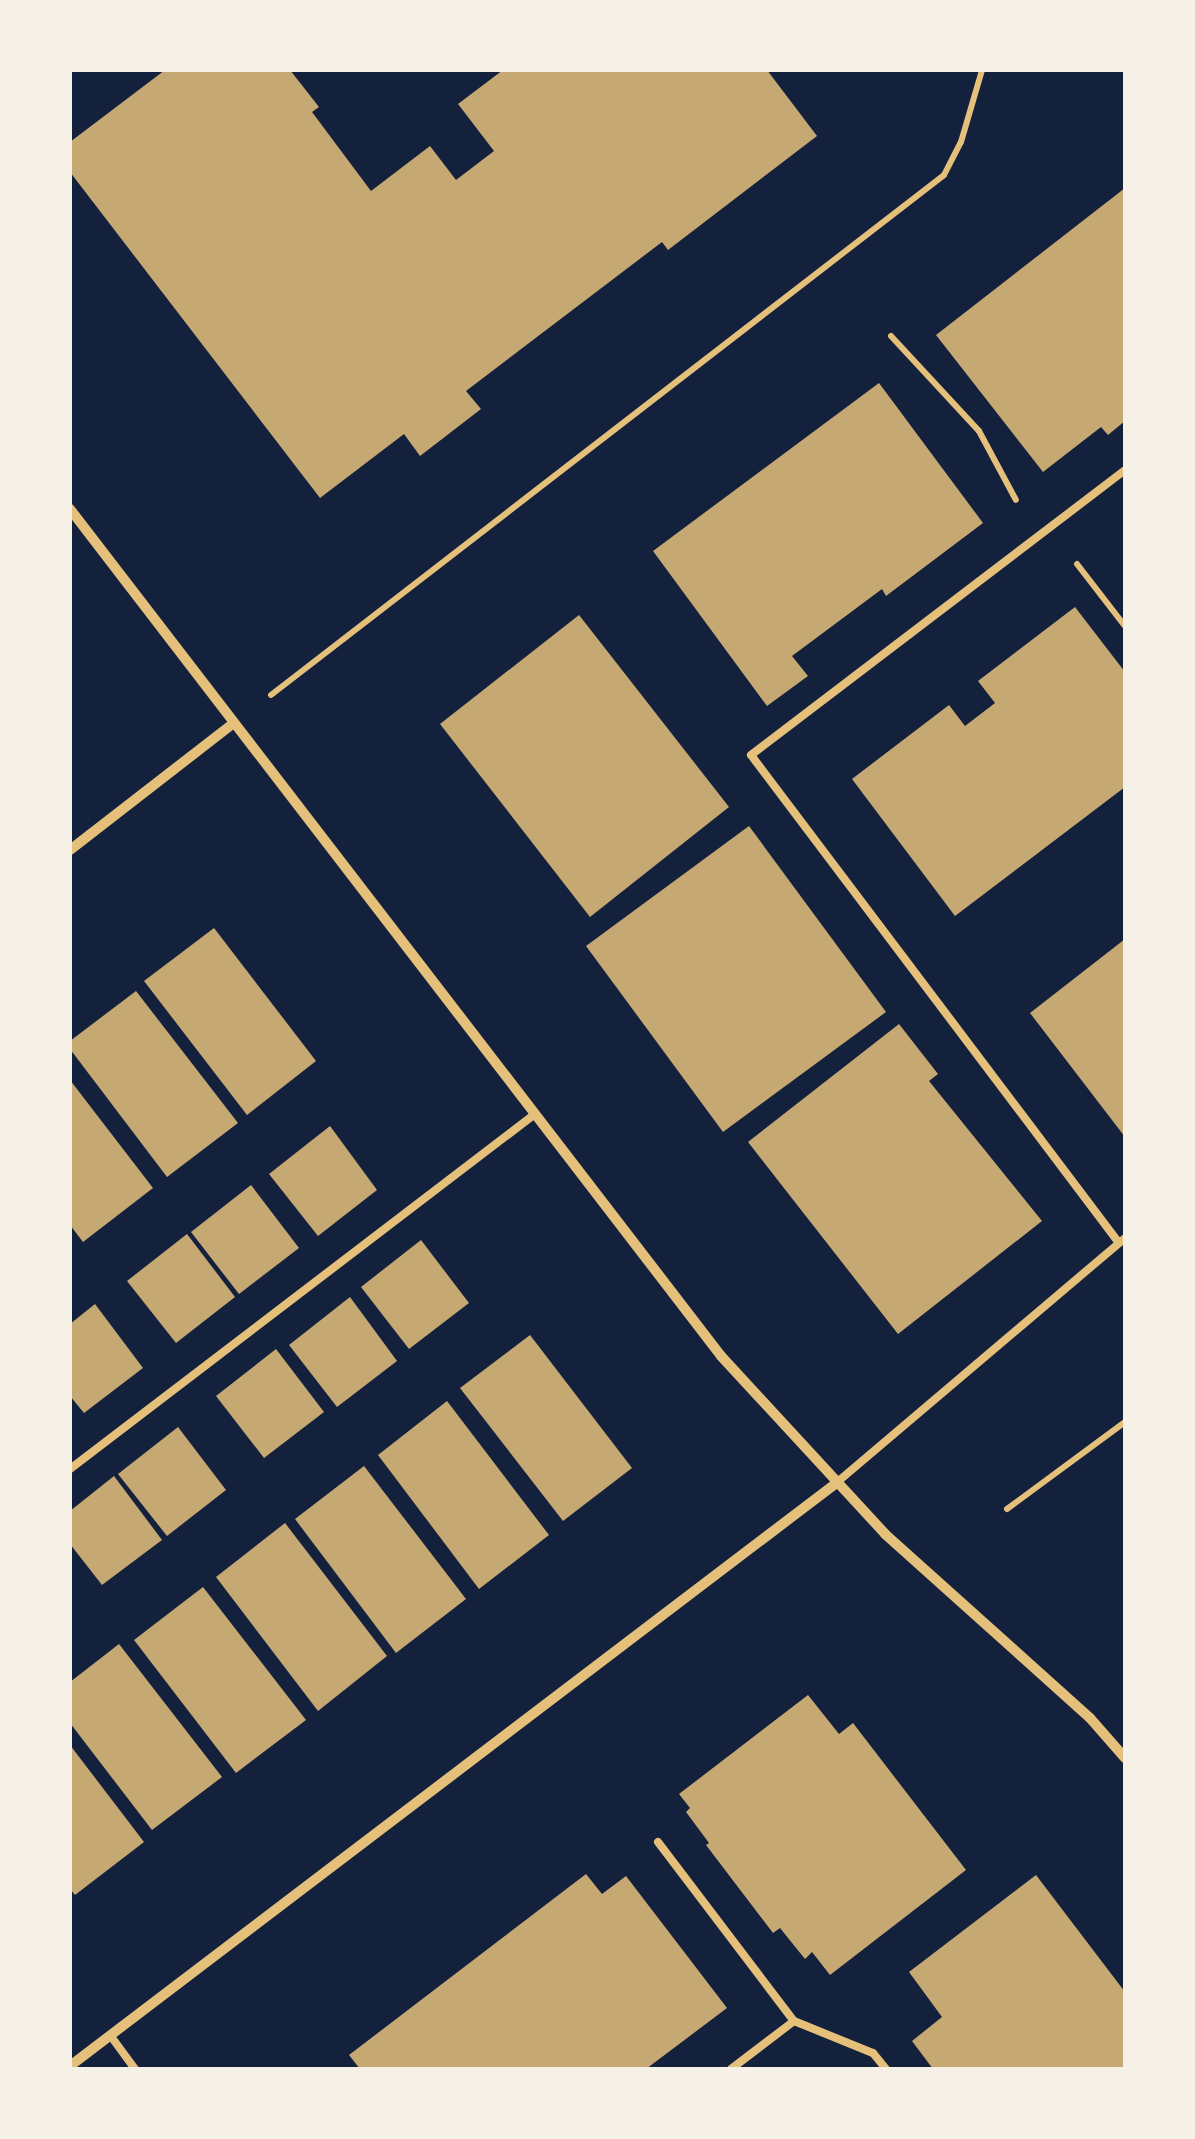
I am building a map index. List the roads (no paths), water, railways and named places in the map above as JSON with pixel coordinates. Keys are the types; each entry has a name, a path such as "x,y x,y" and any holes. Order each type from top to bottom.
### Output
{"street":[{"path":"70,509 721,1356 835,1484 1090,1718 1125,1758"},
{"path":"70,850 234,724"},
{"path":"70,2066 835,1484"}],"lane":[{"path":"835,1484 1122,1240 750,755 1125,470"},
{"path":"70,1469 535,1114"},
{"path":"658,1842 794,2020 873,2053 886,2069"},
{"path":"731,2069 794,2020"},
{"path":"110,2035 136,2069"}]}
